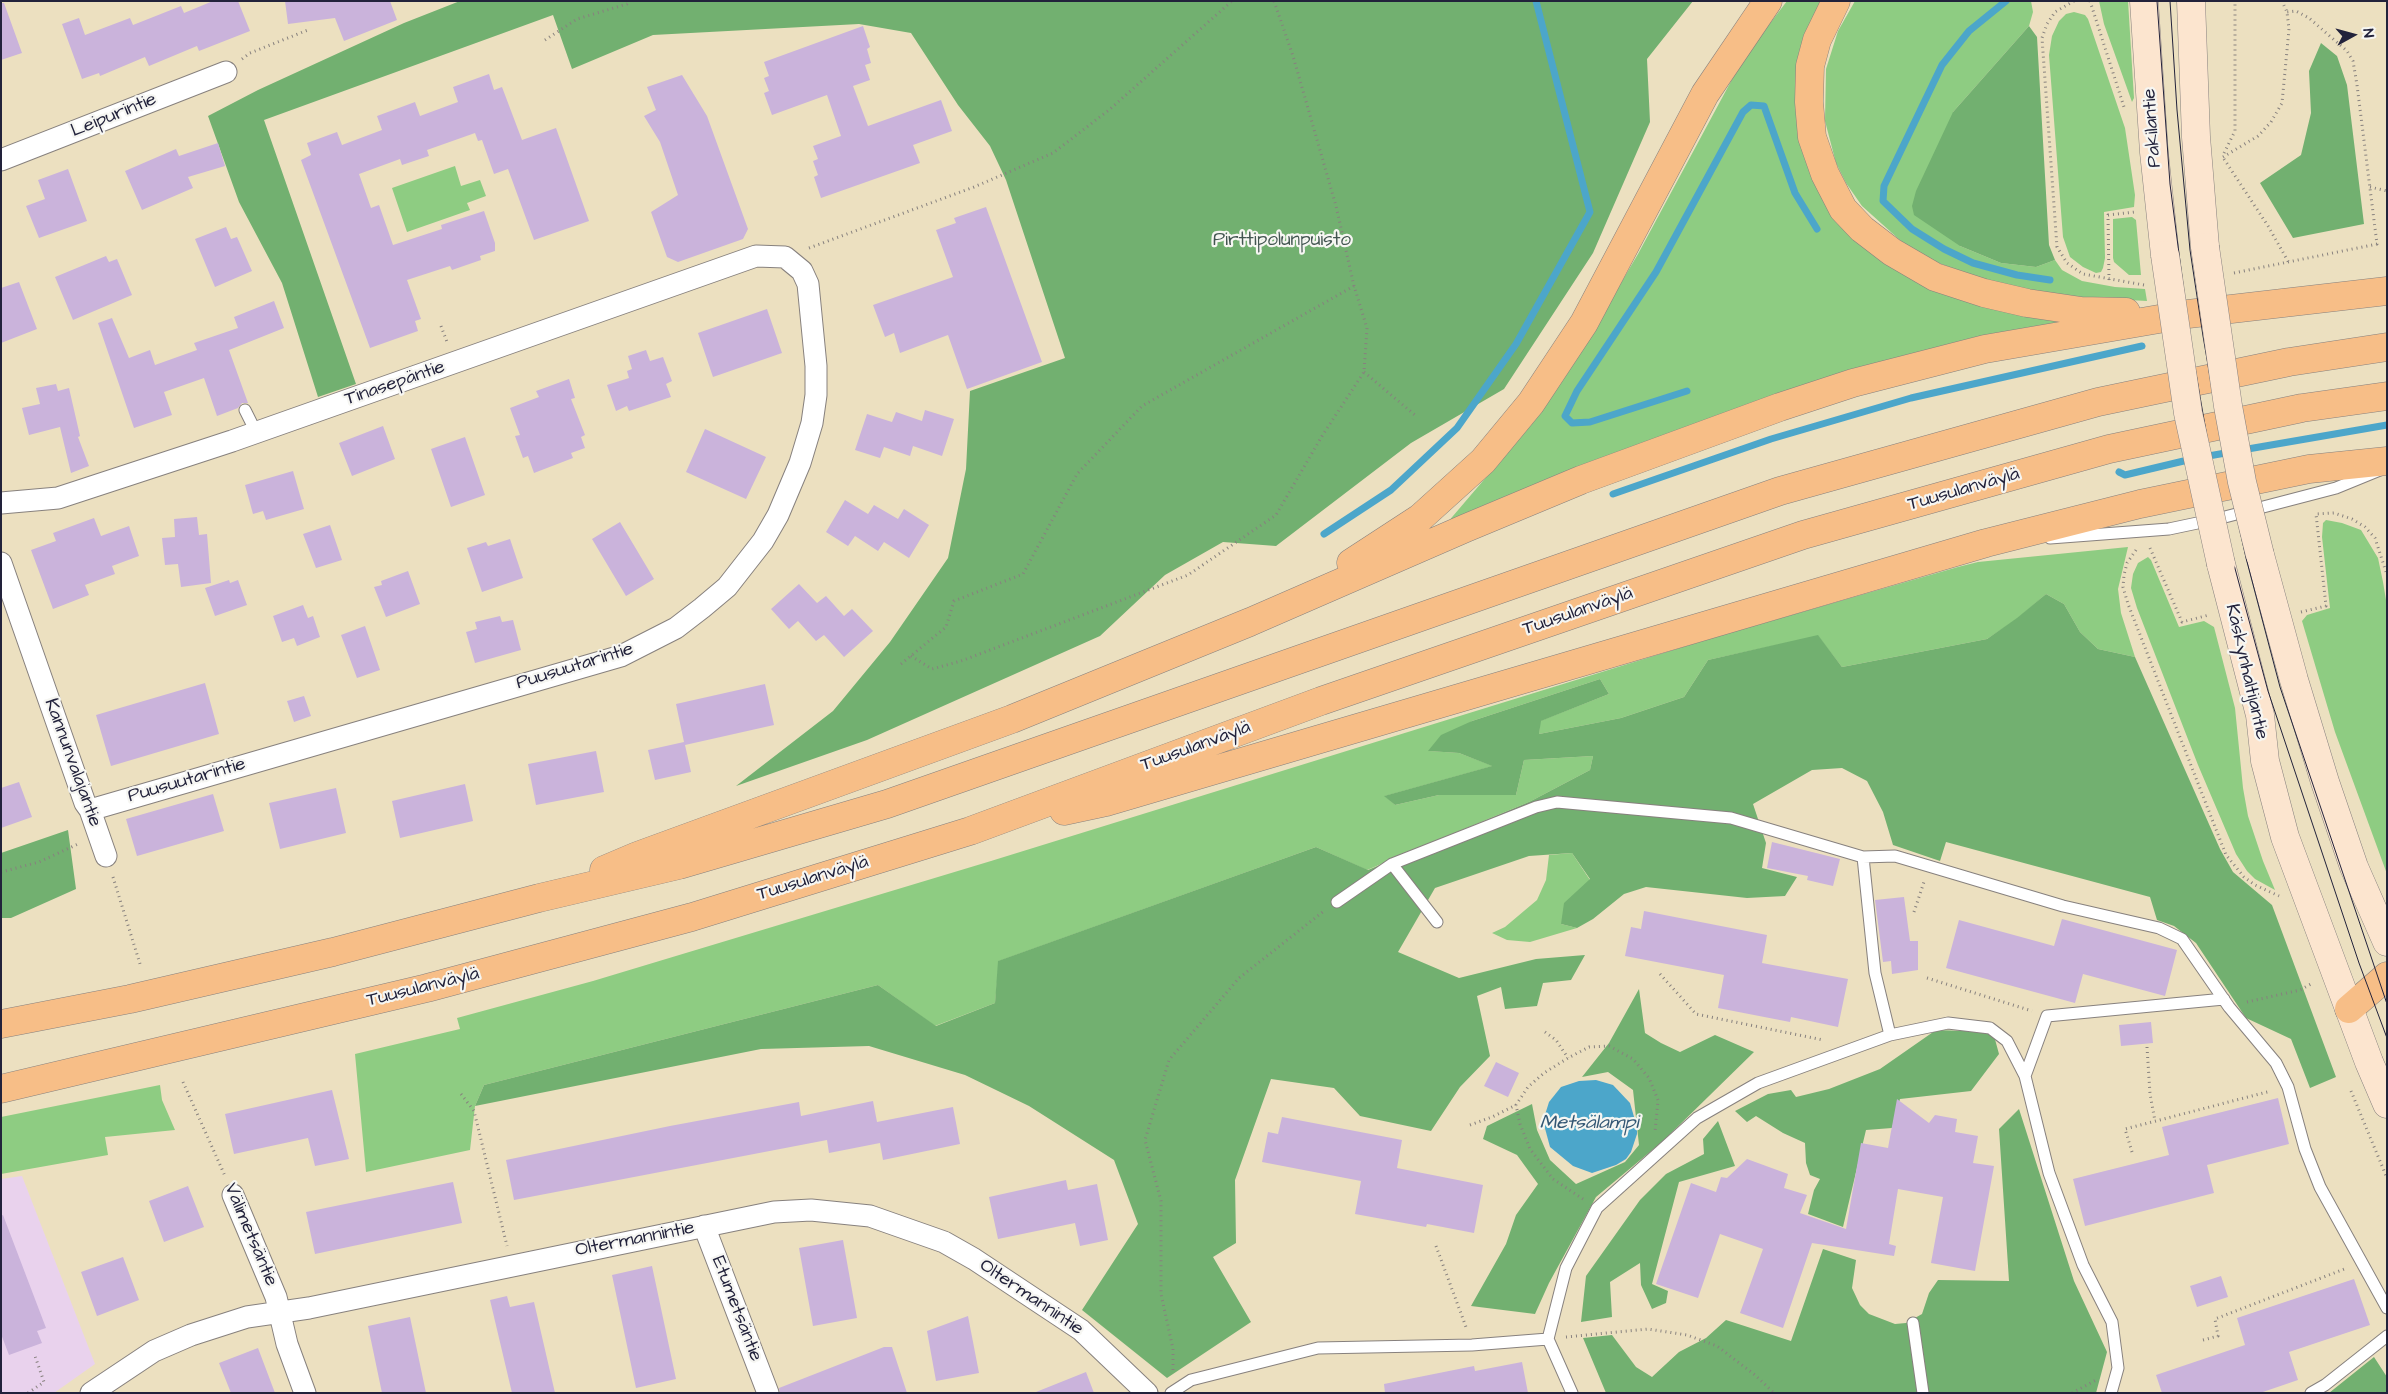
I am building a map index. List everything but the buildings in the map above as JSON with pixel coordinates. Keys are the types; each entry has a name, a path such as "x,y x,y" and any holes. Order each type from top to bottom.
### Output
{"highway":[{"path":"1250,622 1363,556 1420,518 1483,461 1531,403 1584,323 1705,94 1731,52 1768,1"},
{"path":"1836,1 1817,40 1810,66 1808,102 1812,137 1825,174 1843,208 1862,230 1892,252 1935,277 1984,293 2027,303 2081,311 2188,314"},
{"path":"539,898 637,856 1012,719 1250,622 1554,491 1780,406 1854,383 1985,349 2188,314 2329,298 2383,286"},
{"path":"1,1024 130,999 333,952 539,898 678,866 887,804 1780,491 2098,402 2289,362 2387,347"},
{"name":"Tuusulanväylä","path":"1,1089 427,988 692,917 970,831 1322,701 1803,535 2109,448 2302,408 2387,396"},
{"path":"970,831 1106,802 1986,543 2149,502 2309,469 2387,461"},
{"path":"2349,1009 2387,976"},
{"path":"2349,1009 2387,1004"}],"main road":[{"name":"Pakilantie","path":"2144,1 2154,152 2165,255"},
{"path":"2191,1 2196,137 2205,247 2228,406 2242,482 2294,680 2325,782 2354,867 2387,942"},
{"name":"Käskynhaltijantie","path":"2165,255 2188,412 2220,564 2260,715 2265,761 2280,820 2349,1009 2387,1104"}],"street":[{"name":"Leipurintie","path":"1,160 226,72"},
{"name":"Tinasepäntie","path":"1,502 58,498 256,432 756,256 785,257"},
{"name":"Puusuutarintie","path":"90,810 621,656 676,628 702,608 727,587 763,540 793,481 812,423 816,366 808,284 802,271 785,257"},
{"name":"Kannunvalajantie","path":"1,563 85,803 90,810 106,856"},
{"name":"Välimetsäntie","path":"234,1195 276,1297 277,1312 305,1393"},
{"name":"Oltermannintie","path":"90,1393 154,1351 191,1335 246,1317 309,1308 774,1212 812,1210 870,1216 907,1227 944,1242 974,1259 1080,1330 1147,1393"},
{"name":"Etumetsäntie","path":"704,1226 768,1393"}],"lane":[{"path":"245,410 256,432"},
{"path":"1986,543 2169,529 2221,518 2336,488 2365,478 2387,466"},
{"path":"1337,902 1392,864 1536,807 1557,802 1731,818 1863,857 1895,856 2063,906 2159,928 2182,939 2227,1003 2276,1063 2288,1087 2305,1149 2320,1187 2387,1308"},
{"path":"1863,857 1875,973 1890,1035"},
{"path":"1392,864 1436,922"},
{"path":"2025,1076 2047,1016 2227,1003"},
{"path":"1572,1393 1548,1339 1566,1268 1597,1208 1697,1118 1758,1083 1890,1035 1948,1023 1990,1028 2006,1041 2025,1076 2049,1173 2083,1265 2112,1322 2118,1368 2111,1393"},
{"path":"1913,1323 1923,1393"},
{"path":"2311,1393 2325,1385 2387,1336"},
{"path":"1172,1392 1191,1380 1318,1348 1472,1345 1548,1339"}],"path":[{"path":"545,40 577,19 627,4 630,1"},
{"path":"785,257 974,187 1053,153 1109,110 1232,1"},
{"path":"911,656 932,669 961,661 1188,575 1276,515 1322,436 1364,372 1367,328 1354,286 1333,196 1293,56 1274,1"},
{"path":"2090,1 2125,112"},
{"path":"2222,157 2235,131 2235,1"},
{"path":"2222,157 2258,136 2271,122 2282,103 2289,28 2287,12 2282,1"},
{"path":"2287,12 2296,11 2309,18 2347,51 2352,61 2377,244"},
{"path":"226,72 250,53 308,30"},
{"path":"2222,157 2268,226 2289,263"},
{"path":"2370,187 2387,191"},
{"path":"2109,280 2108,215 2130,213"},
{"path":"901,664 946,627 954,601 1023,574 1077,474 1142,406 1354,286"},
{"path":"1364,372 1416,416"},
{"path":"2305,611 2326,606 2316,514 2334,513 2352,519 2365,527 2375,538 2387,575"},
{"path":"2201,618 2182,622 2149,545 2134,550 2127,563 2124,575 2123,587 2128,604 2226,855 2249,881 2281,897"},
{"path":"1,872 39,862 85,841"},
{"path":"106,856 140,964"},
{"path":"1914,912 1929,867"},
{"path":"1172,1392 1173,1349 1161,1294 1161,1201 1145,1140 1169,1060 1238,978 1337,902"},
{"path":"1660,974 1696,1014 1858,1046"},
{"path":"1927,978 2047,1016"},
{"path":"2227,1003 2300,990 2311,984"},
{"path":"1545,1032 1556,1040 1568,1058"},
{"path":"1470,1124 1492,1118 1516,1105 1528,1087 1544,1073 1568,1058 1589,1047 1609,1046 1633,1059 1649,1078 1658,1100 1657,1122 1648,1162"},
{"path":"2147,1047 2150,1094 2155,1121"},
{"name":"Välimetsäntie","path":"183,1082 234,1195"},
{"path":"2132,1152 2125,1128 2288,1087"},
{"path":"461,1094 474,1112 513,1265"},
{"path":"1516,1105 1520,1124 1530,1149 1553,1179 1597,1208"},
{"path":"1436,1246 1472,1345"},
{"path":"2202,1340 2218,1336 2215,1318 2362,1263"},
{"path":"1548,1339 1648,1328 1687,1335 1717,1346 1755,1375 1774,1393"},
{"path":"28,1393 44,1382 34,1356"}],"shaded area":[{"path":"22,1176 95,1364 54,1393 1,1393 1,1179"}],"green space":[{"name":"Pirttipolunpuisto","path":"460,1 1693,1 1647,59 1650,122 1593,253 1504,389 1411,443 1276,546 1223,542 1165,575 1100,636 867,740 736,786 833,711 890,642 948,558 966,469 970,391 1065,358 1006,180 990,146 958,105 911,33 859,24 653,35 572,69 553,15 264,120 356,384 318,397 282,283 239,202 208,116 258,90 404,23"},
{"path":"1787,1 1822,1 1800,65 1857,234 2072,322 1447,523 1529,427 1569,371 1638,254 1743,59"},
{"path":"1855,1 2031,1 2033,12 2029,26 1953,112 1960,246 2001,263 2036,267 2055,260 2062,270 2082,281 2115,287 2145,289 2147,301 2053,296 1989,282 1928,259 1902,242 1862,206 1846,183 1836,163 1825,121 1826,69 1838,31"},
{"path":"2099,1 2128,1 2134,98 2132,102 2104,24"},
{"path":"2074,12 2085,15 2088,19 2125,128 2135,195 2134,207 2104,212 2105,258 2101,272 2096,273 2083,267 2070,257 2063,237 2049,55 2052,36 2059,21 2066,14"},
{"path":"2029,26 2037,37 2049,245 2055,260 2036,267 2001,263 1960,246 1914,215 1912,206 1916,191 1953,112"},
{"path":"2321,43 2337,56 2347,85 2364,224 2293,238 2260,183 2301,155 2311,113 2309,71"},
{"path":"455,166 461,186 480,180 486,196 467,203 470,210 407,232 392,188"},
{"path":"2132,217 2136,220 2141,275 2129,275 2114,262 2113,258 2113,219"},
{"path":"2326,520 2342,523 2361,530 2378,558 2383,582 2387,606 2387,874 2335,732 2302,621 2307,615 2330,608 2322,537 2323,523"},
{"path":"2128,547 2118,589 2121,613 2135,657 2098,649 2080,632 2064,604 2046,594 2017,619 1987,639 1842,667 1818,636 1708,660 1684,697 1621,718 1539,734 1540,721 1609,694 1600,679 1472,721 1429,751 1459,753 1493,766 1385,796 1395,805 1439,795 1516,795 1524,760 1593,756 1590,770 1531,801 1367,870 1316,847 999,961 995,1003 935,1026 878,985 484,1085 475,1106 470,1150 366,1172 355,1054 460,1029 457,1018 593,981 991,861 1715,637 1958,567 1978,562"},
{"path":"2148,557 2151,560 2179,627 2204,621 2214,627 2235,708 2243,788 2248,816 2275,890 2255,879 2247,871 2236,854 2198,765 2137,608 2131,588 2133,574 2138,563"},
{"path":"2046,594 2064,604 2080,632 2098,649 2135,657 2220,849 2233,872 2272,905 2336,1077 2310,1088 2291,1039 2246,1018 2196,943 2174,926 2157,920 2150,897 1946,842 1940,861 1893,845 1883,812 1867,781 1842,768 1812,770 1753,804 1766,843 1762,868 1797,877 1785,896 1747,898 1646,887 1624,894 1593,919 1577,928 1561,924 1564,903 1590,879 1572,853 1529,856 1435,888 1398,952 1459,978 1536,959 1585,955 1571,980 1543,983 1537,1006 1505,1009 1501,987 1477,996 1490,1056 1460,1087 1431,1131 1360,1116 1334,1088 1271,1079 1235,1180 1236,1243 1213,1257 1251,1322 1167,1378 1082,1310 1138,1224 1114,1160 1029,1106 965,1075 869,1046 761,1049 475,1106 484,1085 878,985 936,1026 995,1003 998,961 1316,847 1368,870 1531,801 1590,770 1593,756 1524,760 1516,795 1439,795 1395,805 1384,796 1492,766 1459,753 1428,751 1441,735 1472,721 1600,679 1609,694 1541,721 1539,734 1621,718 1684,697 1708,660 1818,635 1842,667 1987,639"},
{"path":"68,830 76,889 11,918 1,918 1,853"},
{"path":"1572,853 1590,880 1561,924 1577,928 1530,942 1507,940 1492,933 1505,927 1537,900 1546,880 1549,855"},
{"path":"1639,989 1645,1033 1661,1043 1680,1052 1715,1035 1754,1052 1663,1141 1596,1197 1549,1283 1535,1314 1471,1306 1506,1244 1516,1215 1538,1184 1517,1155 1483,1139 1487,1126 1532,1104 1537,1130 1550,1160 1576,1184 1625,1162 1639,1145 1633,1090 1608,1072 1582,1077 1609,1043"},
{"path":"1936,1030 1993,1032 1999,1054 1971,1091 1900,1099 1892,1128 1866,1130 1843,1227 1808,1214 1814,1190 1820,1179 1810,1175 1806,1163 1805,1143 1783,1133 1756,1116 1747,1122 1735,1111 1768,1094 1791,1090 1796,1097 1829,1089 1880,1069"},
{"path":"160,1085 162,1100 175,1130 105,1137 108,1155 1,1174 1,1117"},
{"path":"2019,1109 2074,1281 2107,1352 2096,1393 1606,1393 1583,1338 1612,1335 1636,1367 1652,1377 1679,1352 1706,1338 1726,1320 1791,1341 1823,1249 1856,1260 1852,1288 1860,1305 1869,1314 1895,1324 1906,1323 1922,1314 1929,1293 1938,1280 2009,1281 1999,1129"},
{"path":"1718,1121 1735,1166 1679,1182 1652,1284 1668,1291 1666,1303 1652,1309 1641,1285 1640,1263 1610,1282 1612,1317 1581,1322 1586,1276 1640,1200 1666,1174 1704,1154 1703,1139"},
{"path":"2374,1357 2387,1377 2387,1393 2329,1393"}],"water":[{"name":"Metsälampi","path":"1596,1080 1613,1085 1630,1103 1637,1127 1637,1134 1631,1152 1626,1159 1616,1165 1592,1173 1573,1166 1550,1147 1543,1121 1549,1102 1561,1087 1579,1081"}],"waterway":[{"path":"1324,534 1391,490 1457,428 1516,344 1590,212 1536,1"},
{"path":"2006,1 1969,31 1942,65 1884,186 1883,201 1912,229 1944,249 1973,263 2017,275 2050,280"},
{"path":"1687,391 1590,422 1572,423 1565,416 1577,391 1656,272 1743,112 1751,105 1764,106 1795,193 1817,229"},
{"path":"1613,494 1771,439 1911,398 2142,346"},
{"path":"2242,450 2387,425"},
{"path":"2203,457 2231,452"},
{"path":"2119,472 2125,475 2192,459"}],"tram line":[{"path":"2157,1 2170,184 2190,339 2211,460 2233,561 2268,691 2359,963 2387,1038"},
{"path":"2170,1 2177,110 2190,250 2224,458 2246,558 2280,687 2387,1004"}]}
